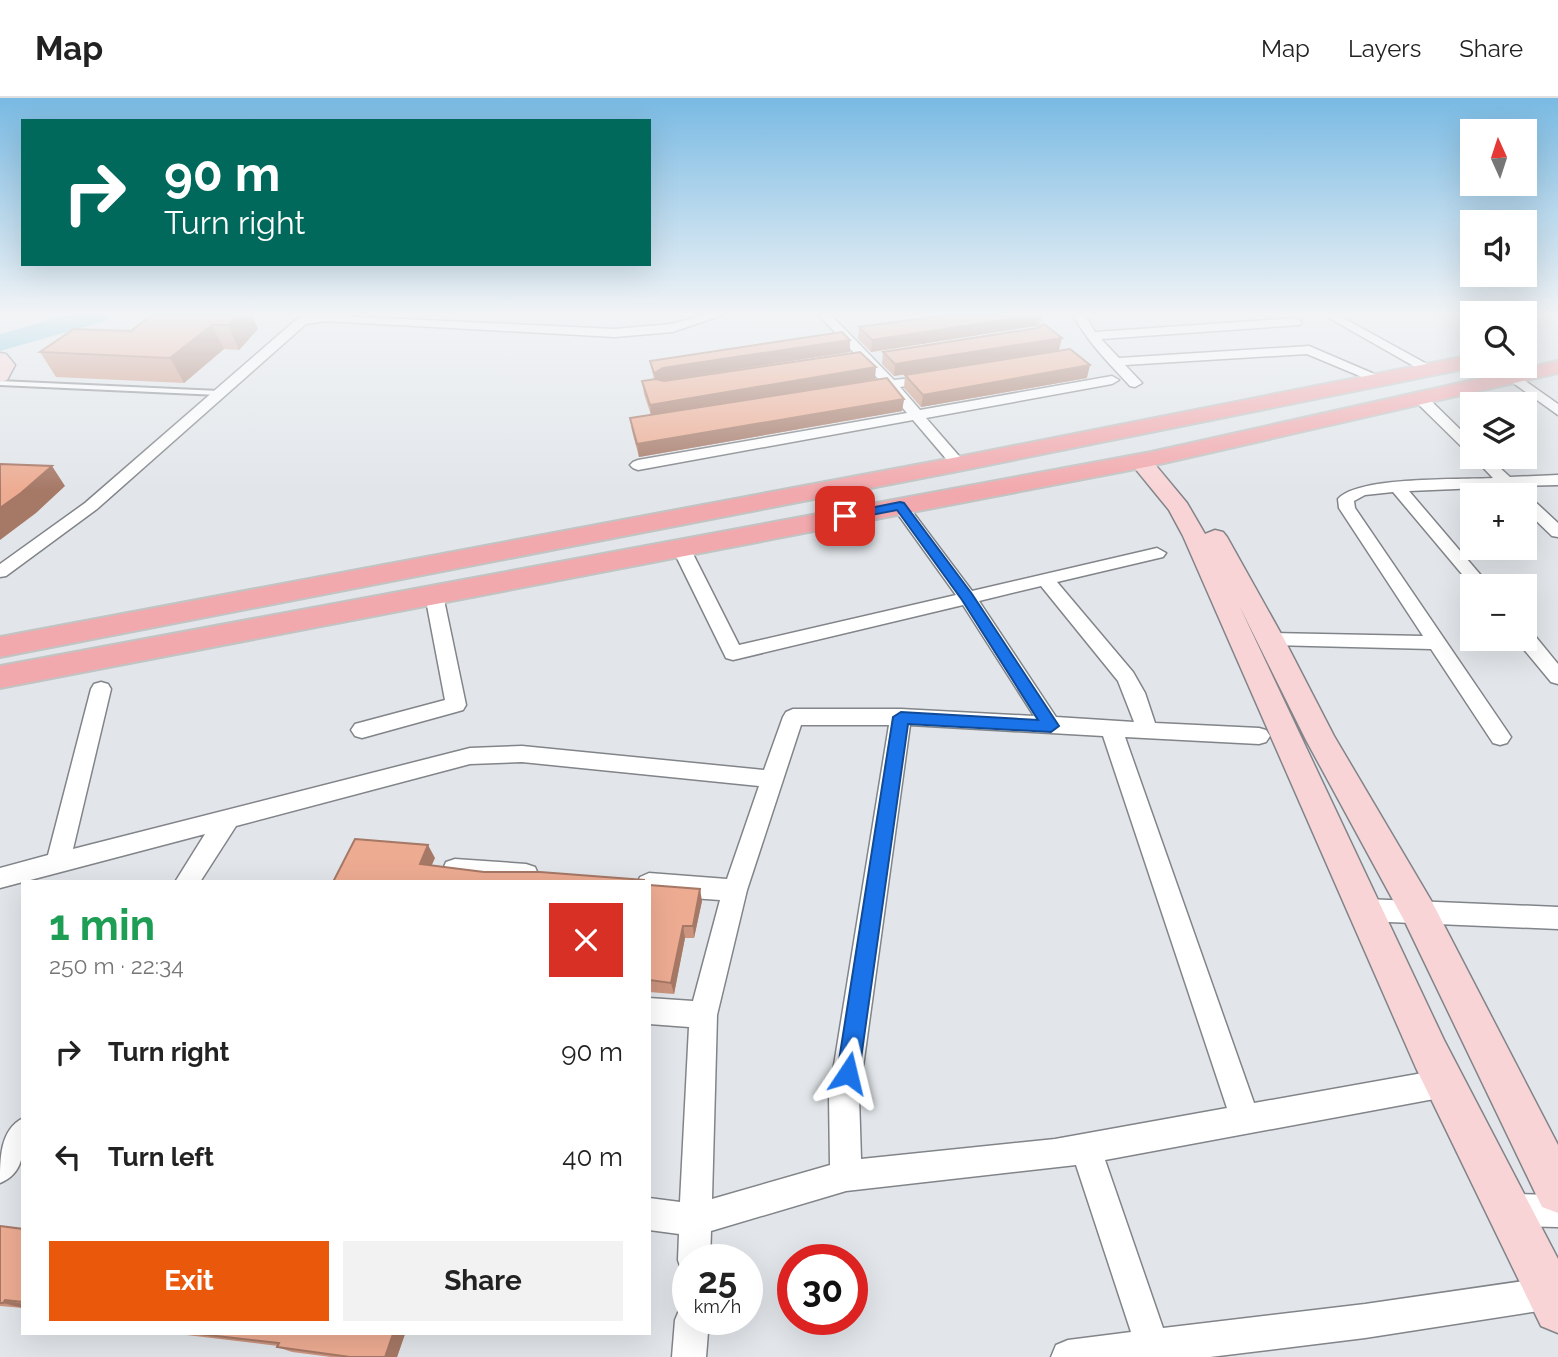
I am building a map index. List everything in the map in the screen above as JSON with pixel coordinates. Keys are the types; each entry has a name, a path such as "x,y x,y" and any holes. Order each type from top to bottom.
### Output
{"main road":[{"path":"0,647 958,464 1405,374"},
{"path":"0,677 1150,459 1510,378"}],"street":[{"path":"0,572 91,506 240,374"},
{"path":"879,374 958,464"},
{"path":"1125,374 1135,383"},
{"path":"1366,374 1379,379"},
{"path":"850,391 944,376"},
{"path":"1515,378 1558,411"},
{"path":"638,465 1112,380"},
{"path":"1420,398 1460,437"},
{"path":"1150,459 1187,486 1271,639 1321,740 1419,913 1558,1191"},
{"path":"1068,1357 1152,1345 1554,1301 1511,1210 1445,1083 1195,536 1150,459"},
{"path":"1492,469 1507,483"},
{"path":"1537,485 1558,480"},
{"path":"1397,487 1472,574"},
{"path":"1460,489 1397,487 1360,491 1346,499 1347,508 1500,737"},
{"path":"900,506 967,597 1051,726"},
{"path":"1537,512 1558,532"},
{"path":"681,548 733,653 1157,553"},
{"path":"1045,579 1126,677 1135,693 1147,730"},
{"path":"362,730 456,705 434,595"},
{"path":"1271,639 1435,643"},
{"path":"1537,644 1558,650"},
{"path":"1537,651 1558,677"},
{"path":"58,863 101,689"},
{"path":"695,1244 703,1015 735,890 793,717 901,717 1259,736"},
{"path":"846,1176 844,1096 901,717"},
{"path":"1111,729 1245,1119"},
{"path":"0,878 470,756 522,754 772,779"},
{"path":"188,880 228,819"},
{"path":"455,869 547,876"},
{"path":"651,884 735,890"},
{"path":"1365,911 1558,918"},
{"path":"651,1011 703,1015"},
{"path":"651,1214 696,1220 846,1176 1055,1154 1445,1083"},
{"path":"0,1168 21,1136"},
{"path":"1086,1148 1152,1345"},
{"path":"1511,1210 1558,1211"},
{"path":"689,1357 691,1335"}],"lane":[{"path":"37,374 219,393"}],"building":[{"path":"713,374 836,374 650,405 642,381 664,381"},
{"path":"913,374 1041,374 923,395 905,375"},
{"path":"887,378 904,399 637,444 630,418"},
{"path":"0,464 52,466 0,508"},
{"path":"355,839 428,845 420,864 484,872 540,872 644,880 334,880"},
{"path":"651,885 700,889 693,926 683,926 671,983 651,980"},
{"path":"0,1226 21,1229 21,1302 5,1300 0,1303"},
{"path":"208,1335 393,1335 385,1357 350,1357 277,1347 279,1343"}],"route":[{"path":"845,516 900,506 967,597 1051,726 901,717 848,1073"}]}
